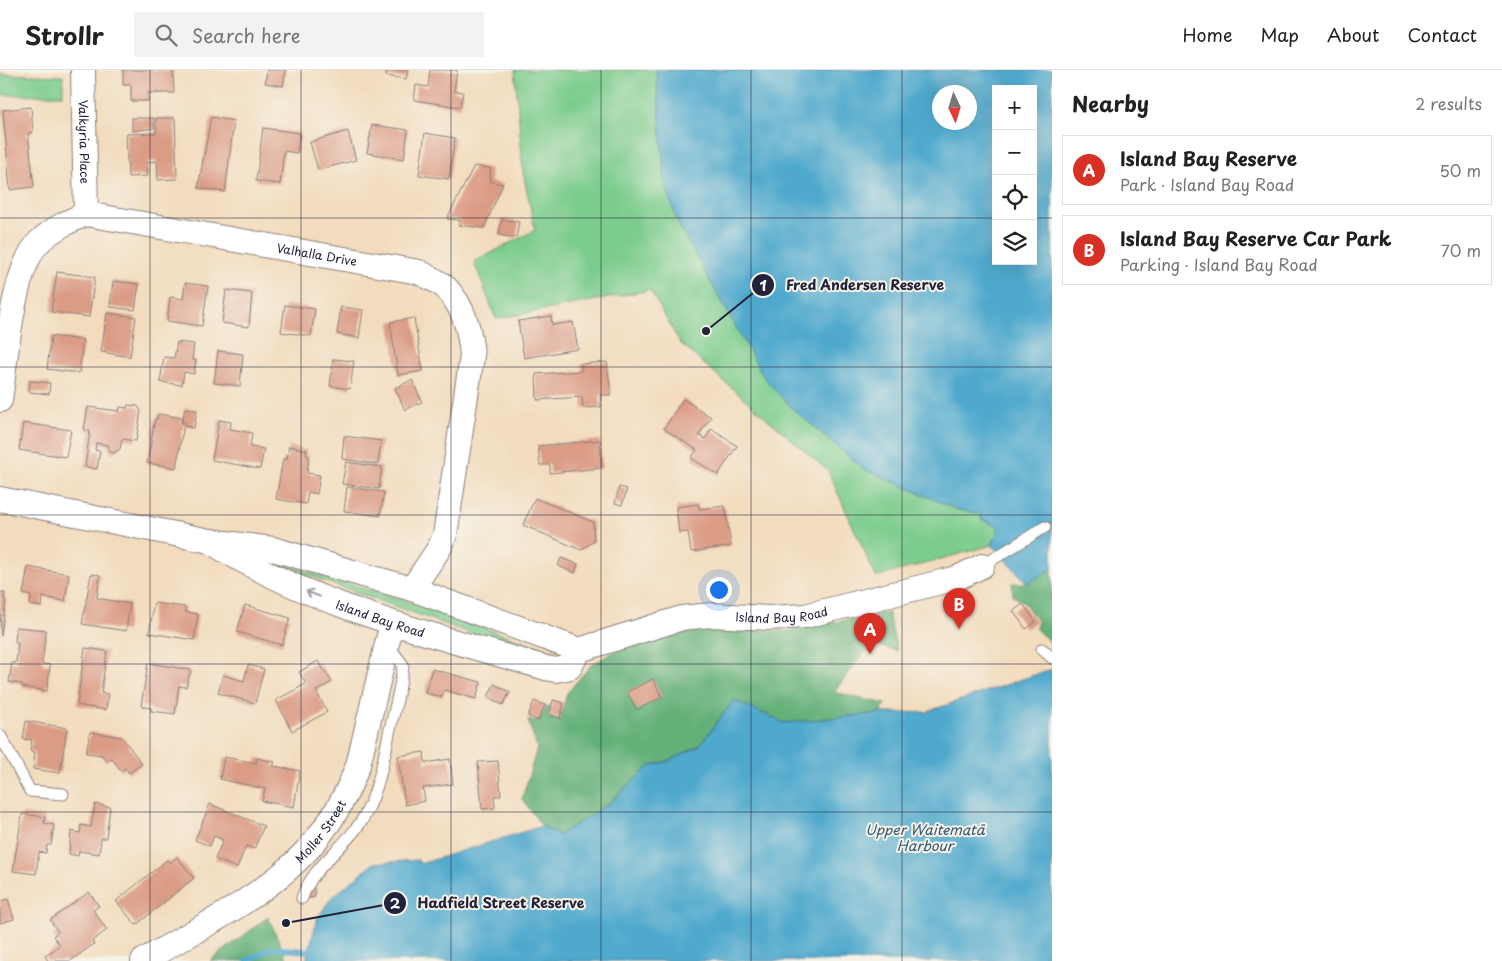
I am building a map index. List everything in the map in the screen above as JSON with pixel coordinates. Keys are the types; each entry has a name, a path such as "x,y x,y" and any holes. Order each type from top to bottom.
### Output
{"street":[{"name":"Valkyria Place","path":"83,70 86,214"},
{"path":"0,400 18,283 25,264 39,242 61,224 86,214"},
{"name":"Valhalla Drive","path":"86,214 419,272 445,287 463,312 470,333 472,356 445,535 440,547 412,589"},
{"name":"Island Bay Road","path":"0,499 210,541 273,548 412,589 579,650 682,618 711,615 788,618 805,616 957,578 982,566"},
{"name":"Island Bay Road","path":"210,541 261,571 309,592 390,633 556,670 570,667 579,650"},
{"name":"Moller Street","path":"143,961 244,903 287,871 325,830 342,804 358,765 390,633"}],"lane":[{"path":"982,566 1045,527"},
{"path":"302,898 312,878 343,845 366,814 381,770 402,682 403,666 390,633"},
{"path":"1042,648 1052,658"},
{"path":"0,735 30,791 63,794"}],"green space":[{"path":"515,70 841,70 886,478 958,510 982,514 981,519 1000,527 992,545 876,577 828,471 680,343 650,290 496,319 474,262 535,230 523,172"},
{"path":"0,74 63,76 63,95 0,95"},
{"path":"270,560 404,600 556,653 551,662 268,561"},
{"path":"1052,569 1052,644 1035,628 1038,622 1024,602 1013,596 1012,583 1027,583"},
{"path":"888,612 897,651 871,644 834,692 885,704 881,713 784,723 734,700 699,746 669,761 650,766 607,805 559,835 542,826 522,799 537,748 528,720 538,722 546,706 550,707 548,717 560,720 567,693 592,664 620,649 699,630 788,631"},
{"path":"268,917 288,961 210,961"}],"water":[{"path":"656,70 1052,70 1052,569 1027,583 992,545 999,527 981,519 981,514 958,510 864,469 793,409 765,379 677,222 665,182"},
{"name":"Upper Waitematā Harbour","path":"1052,669 1052,961 306,961 317,919 331,898 374,863 418,860 420,864 542,826 559,835 607,805 650,766 669,761 699,746 734,700 784,723 881,713 926,712"}],"building":[{"path":"123,70 173,70 174,93 148,93 148,101 131,101 131,85 123,85"},
{"path":"267,70 286,70 283,86 265,83"},
{"path":"387,70 408,70 406,79 386,76"},
{"path":"430,70 457,70 454,91 463,92 460,107 414,100 416,85 428,87"},
{"path":"31,107 33,132 28,133 34,187 10,190 3,110"},
{"path":"211,117 234,121 225,192 198,188"},
{"path":"132,118 154,118 154,128 132,131"},
{"path":"156,118 175,118 177,179 158,180 157,161 147,162 148,176 128,177 126,134 156,133"},
{"path":"372,125 408,130 404,159 367,153"},
{"path":"263,128 300,133 297,153 284,151 280,184 256,181"},
{"path":"348,131 356,160 318,170 310,142"},
{"path":"425,133 455,138 449,179 419,175"},
{"path":"474,166 490,168 491,182 503,184 484,228 458,225 460,220 447,219"},
{"path":"502,219 519,222 516,238 499,235"},
{"path":"57,272 95,277 89,317 51,312"},
{"path":"113,281 139,284 135,310 110,307"},
{"path":"185,283 208,286 202,326 167,321 170,297 183,299"},
{"path":"226,290 252,293 249,327 222,323"},
{"path":"285,305 315,309 311,336 281,332"},
{"path":"341,307 363,310 359,338 337,334"},
{"path":"107,313 136,317 130,357 101,352"},
{"path":"551,316 552,325 573,322 578,349 524,358 518,321"},
{"path":"414,318 423,371 398,375 390,322"},
{"path":"51,336 83,340 79,373 47,369"},
{"path":"177,342 194,344 192,360 196,360 194,374 184,372 182,385 160,382 164,357 174,358"},
{"path":"218,351 243,354 240,386 214,383"},
{"path":"333,359 354,361 350,389 330,386"},
{"path":"607,362 611,395 600,395 601,407 583,408 582,397 537,400 536,374 582,371 581,364"},
{"path":"412,380 422,402 405,410 395,388"},
{"path":"30,381 50,383 49,394 29,392"},
{"path":"683,399 711,417 699,435 705,439 711,429 737,446 718,475 691,458 697,450 664,429"},
{"path":"128,405 138,406 141,411 136,441 122,439 120,449 113,453 109,450 108,445 96,443 95,450 100,451 97,469 85,467 90,431 84,430 88,407 119,411 120,407 127,408"},
{"path":"185,408 197,410 194,428 185,426 185,422 182,422"},
{"path":"158,414 182,418 181,423 184,424 176,468 147,463 155,419 157,419"},
{"path":"219,420 231,422 230,429 252,433 250,447 264,449 260,469 212,460"},
{"path":"23,423 71,430 66,457 19,450"},
{"path":"344,436 381,441 378,464 342,459"},
{"path":"600,440 602,468 550,473 550,465 540,465 538,446"},
{"path":"289,446 307,450 306,455 309,456 307,473 320,475 317,494 308,492 306,504 276,499 283,459 287,459"},
{"path":"346,462 382,467 379,489 342,484"},
{"path":"347,487 384,492 380,516 344,511"},
{"path":"619,487 627,489 622,505 615,503"},
{"path":"535,498 593,522 594,541 581,550 523,525"},
{"path":"698,504 699,509 725,506 731,546 691,552 688,532 679,533 676,507"},
{"path":"561,558 578,564 575,573 558,566"},
{"path":"28,567 69,574 65,601 43,597 42,607 30,605 31,596 23,594"},
{"path":"91,574 100,575 97,598 130,604 126,631 82,624"},
{"path":"0,592 5,593 4,600 6,600 1,636"},
{"path":"154,603 185,607 185,612 198,614 194,640 149,633"},
{"path":"1023,604 1036,622 1026,629 1013,611"},
{"path":"245,605 290,618 282,645 237,632"},
{"path":"16,627 46,630 42,664 50,665 47,691 22,687 22,684 9,682 12,663 16,663 18,643 15,643"},
{"path":"85,648 107,651 101,693 108,694 106,710 77,705"},
{"path":"318,661 332,682 316,691 327,712 292,731 276,700 306,684 299,672"},
{"path":"148,663 191,670 186,687 179,686 175,714 151,711 151,708 141,706"},
{"path":"248,665 264,669 255,703 218,693 223,675 244,681"},
{"path":"432,669 481,682 476,699 444,690 442,697 425,693"},
{"path":"653,679 662,697 637,710 627,692"},
{"path":"494,684 510,692 503,705 488,697"},
{"path":"553,700 564,703 560,718 549,715"},
{"path":"534,701 545,705 538,721 528,716"},
{"path":"26,721 67,728 60,773 33,769 35,752 30,751 32,740 23,739"},
{"path":"90,732 122,737 142,764 129,773 125,768 121,771 112,758 106,761 102,755 86,753"},
{"path":"424,752 425,763 450,759 453,784 423,788 425,801 405,805 398,756"},
{"path":"224,757 256,763 257,758 275,762 273,766 300,771 294,807 262,801 265,789 220,779"},
{"path":"498,761 501,796 494,796 495,808 482,809 478,762"},
{"path":"95,804 110,807 106,838 101,838 99,854 79,851 78,856 69,854 71,831 80,833 81,825 91,827"},
{"path":"210,804 264,826 254,849 246,846 237,868 215,859 223,840 214,836 210,846 195,840"},
{"path":"22,814 45,817 44,823 54,825 51,845 47,845 46,853 39,852 36,874 13,871"},
{"path":"177,857 194,878 136,925 116,901 167,860 170,863"},
{"path":"314,888 315,897 308,898 307,889"},
{"path":"89,892 99,906 93,910 107,930 92,941 94,944 70,961 48,961 45,956 60,945 53,936 58,932 50,920"},
{"path":"8,899 14,919 0,923 0,901"}],"waterway":[{"path":"247,961 272,948 307,951"}],"place":[{"name":"Fred Andersen Reserve","path":"706,331"},
{"name":"Island Bay Reserve Car Park","path":"959,629"},
{"name":"Island Bay Reserve","path":"870,654"},
{"name":"Hadfield Street Reserve","path":"286,923"}]}
